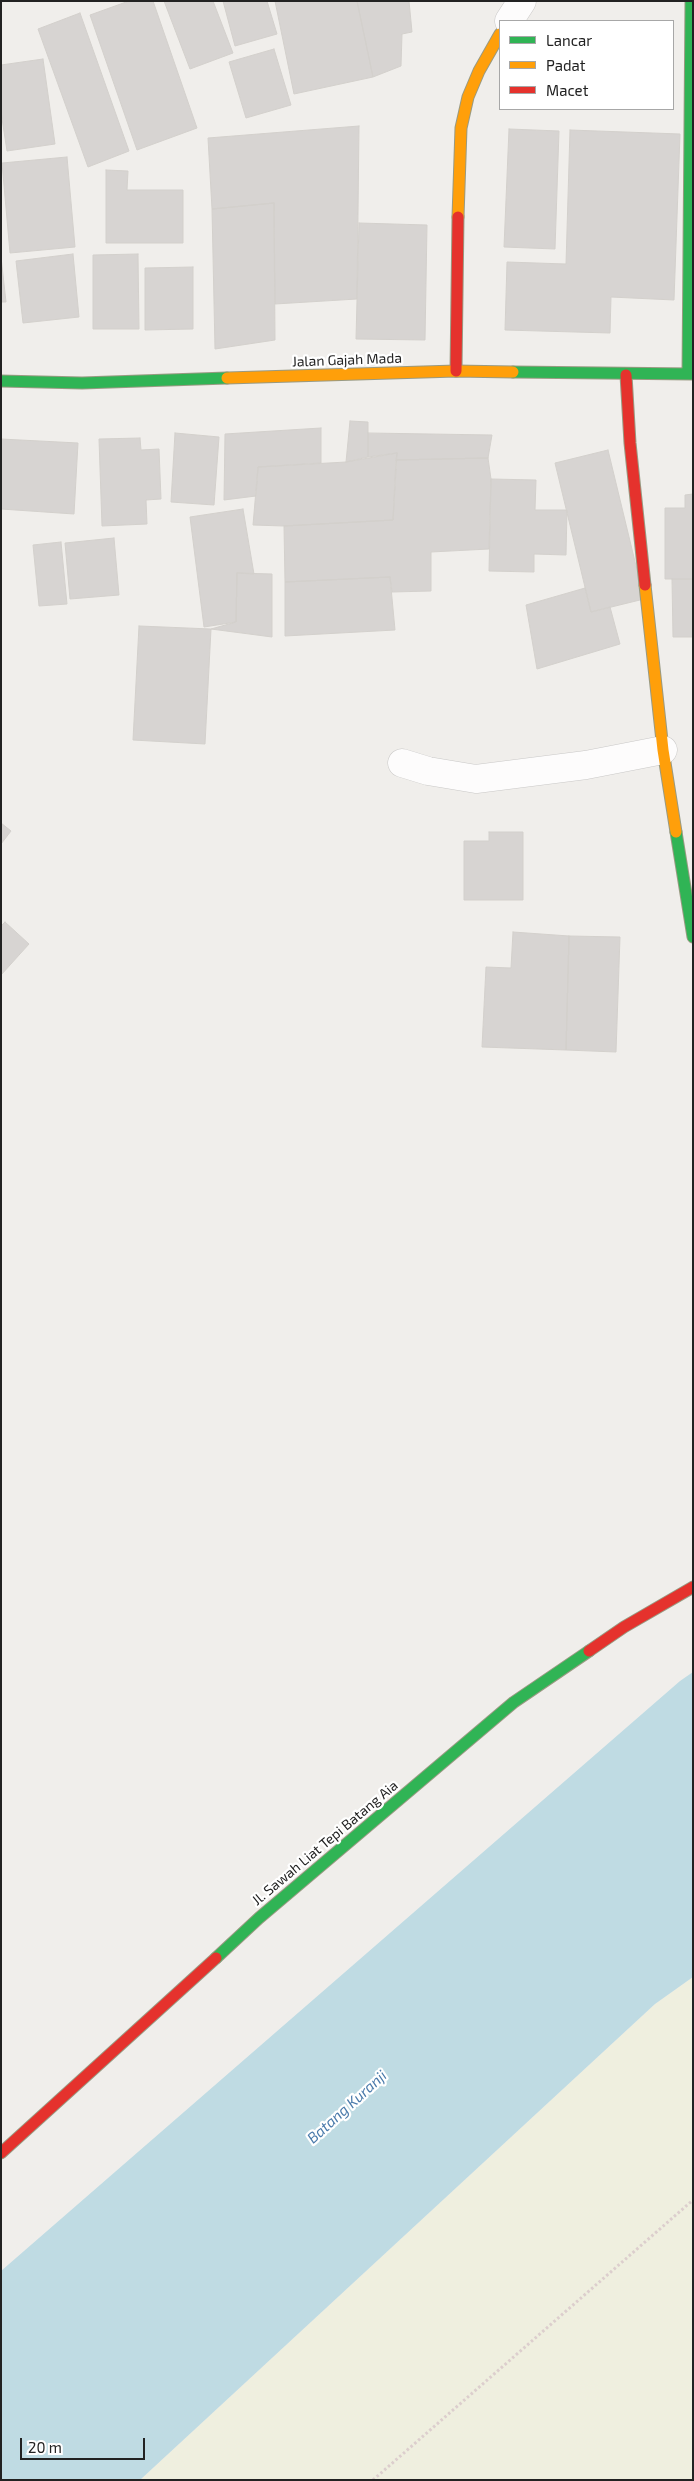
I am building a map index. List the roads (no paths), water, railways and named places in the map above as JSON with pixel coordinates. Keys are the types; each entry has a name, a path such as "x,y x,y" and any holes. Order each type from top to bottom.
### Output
{"street":[{"path":"510,20 522,1"},
{"path":"690,374 691,1"},
{"path":"456,371 458,169 461,128 468,97 479,71 499,36"},
{"name":"Jalan Gajah Mada","path":"1,381 82,383 456,371 626,375 690,374"},
{"path":"626,375 630,443 663,750 693,937"},
{"path":"402,763 428,771 476,779 586,765 663,750"},
{"name":"Jl. Sawah Liat Tepi Batang Aia","path":"1,2153 259,1918 514,1702 624,1627 693,1587"}],"water":[{"name":"Batang Kuranji","path":"693,1672 693,1977 655,2004 140,2480 1,2480 1,2271 680,1681"}]}
